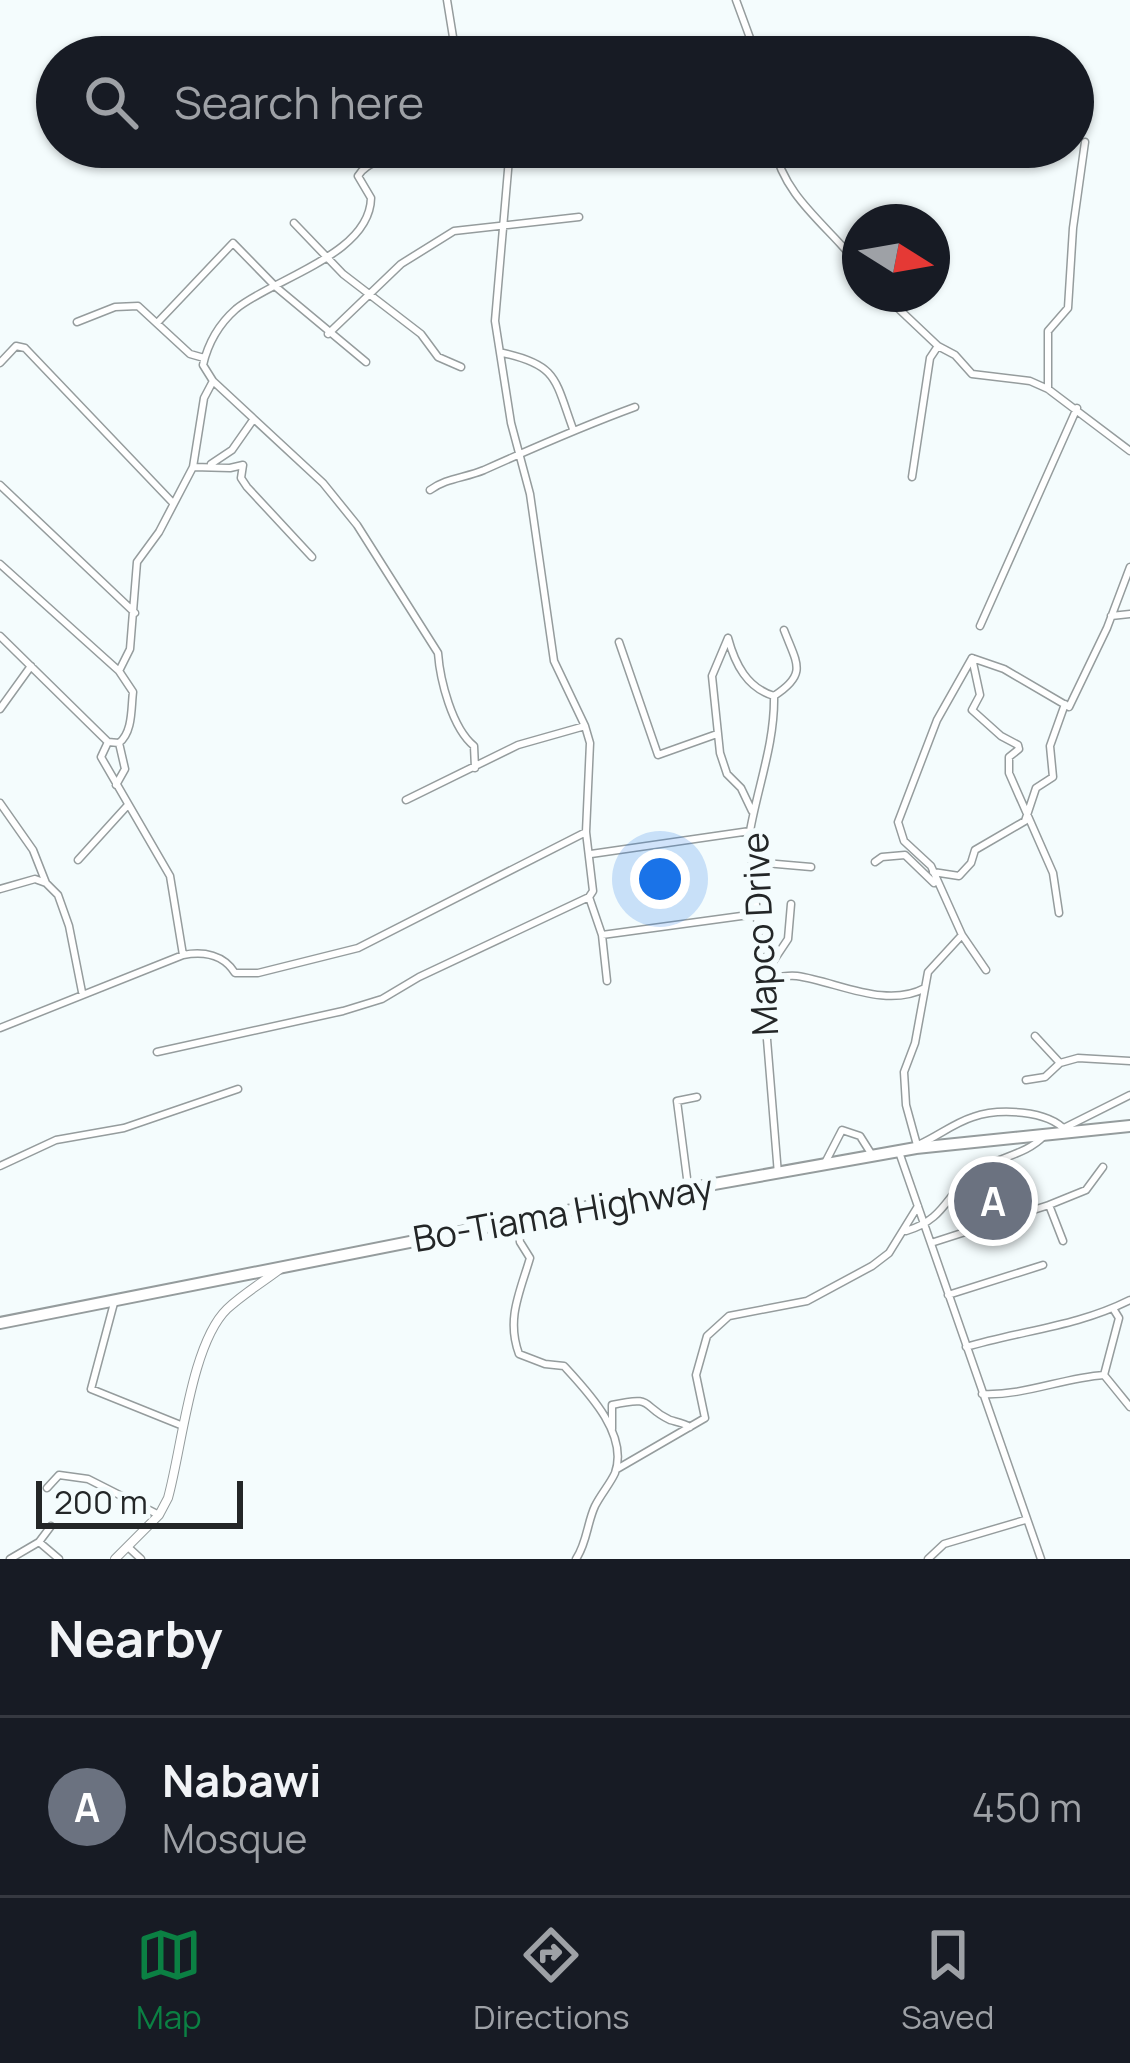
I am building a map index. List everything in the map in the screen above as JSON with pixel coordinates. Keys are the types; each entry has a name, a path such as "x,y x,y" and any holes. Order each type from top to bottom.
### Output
{"highway":[{"name":"Bo-Tiama Highway","path":"0,1323 286,1264 917,1147 1130,1126"}],"street":[{"path":"447,0 454,36"},
{"path":"736,0 750,36"},
{"path":"363,168 358,176 370,208 362,226 326,257 231,314 213,336 203,365 213,381 308,468 357,525 433,642 464,738 474,746 475,768"},
{"path":"157,1052 382,999 418,977 590,897 593,891 586,832 590,743 554,661 530,494 506,398 494,297 508,168"},
{"path":"779,168 792,194 842,248"},
{"path":"1048,389 1048,331 1068,308 1081,168"},
{"path":"328,334 414,254 454,231 579,218"},
{"path":"294,223 326,257 421,334 438,357 461,367"},
{"path":"158,322 233,243 328,334 365,362"},
{"path":"76,322 131,305 145,310 190,354 204,358"},
{"path":"902,312 938,346 956,355 972,374 1048,389 1130,451"},
{"path":"0,363 16,346 25,348 172,502"},
{"path":"912,477 930,358 938,346"},
{"path":"503,353 540,363 549,371 573,429"},
{"path":"119,670 130,649 137,562 194,467 204,398 213,381"},
{"path":"430,490 635,406"},
{"path":"980,626 1077,408"},
{"path":"194,467 224,458 253,420"},
{"path":"208,465 230,469 243,465 241,478 247,488 312,556"},
{"path":"0,485 135,613"},
{"path":"0,564 119,670 133,692 126,738 108,742 0,636"},
{"path":"972,658 1004,669 1069,707 1130,566"},
{"path":"1112,616 1130,614"},
{"name":"Mapco Drive","path":"778,1174 750,831 775,730 774,696 794,683 798,674 784,630"},
{"path":"753,814 741,788 727,774 719,734 712,676 728,638 737,667 764,693 774,696"},
{"path":"619,642 658,754 719,734"},
{"path":"972,658 980,695 972,710 1000,736 1018,745 1009,757 1009,773 1053,873 1059,913"},
{"path":"972,658 937,720 898,822 904,841 933,872 962,935 986,970"},
{"path":"0,709 32,666"},
{"path":"933,872 959,876 975,850 1025,820 1036,788 1053,777 1050,746 1065,704"},
{"path":"406,800 518,745 585,726"},
{"path":"108,742 101,757 170,876 183,955"},
{"path":"115,785 124,769 119,743"},
{"path":"0,803 33,850 46,883"},
{"path":"78,860 127,806"},
{"path":"591,854 750,831"},
{"path":"0,1028 183,955 229,961 235,973 259,973 358,948 586,832"},
{"path":"875,862 905,855 937,885"},
{"path":"752,862 811,867"},
{"path":"0,889 35,879 55,890 68,920 82,992"},
{"path":"590,897 602,935 607,981"},
{"path":"760,981 788,939 790,904"},
{"path":"602,935 756,914"},
{"path":"962,935 928,972 915,1043 904,1072 906,1105 917,1147 973,1117 992,1114 1039,1115 1065,1130 1130,1095"},
{"path":"760,981 802,976 894,998 926,988"},
{"path":"1035,1036 1060,1063"},
{"path":"1026,1080 1045,1077 1060,1063 1078,1058 1130,1061"},
{"path":"0,1166 56,1140 124,1128 238,1089"},
{"path":"688,1190 676,1101 697,1097"},
{"path":"825,1164 842,1130 860,1136 873,1156"},
{"path":"904,1232 925,1226 943,1212 964,1181 981,1168 1035,1146 1046,1133"},
{"path":"899,1151 1041,1559"},
{"path":"931,1243 1086,1190 1103,1167"},
{"path":"1048,1205 1064,1241"},
{"path":"576,1559 594,1508 617,1468 705,1418 696,1375 707,1336 729,1316 807,1301 872,1265 889,1253 918,1206"},
{"path":"517,1220 520,1243 530,1258 514,1307 512,1334 519,1354 564,1366 601,1410 612,1431"},
{"path":"115,1559 159,1515 178,1459 201,1359 218,1319 286,1264"},
{"path":"948,1295 1043,1264"},
{"path":"116,1300 92,1389 183,1426"},
{"path":"966,1347 1027,1329 1064,1327 1130,1300"},
{"path":"1104,1375 1119,1318 1114,1308"},
{"path":"982,1394 1005,1395 1104,1375 1130,1407"},
{"path":"617,1468 612,1406 638,1400 690,1427"},
{"path":"47,1488 59,1475 75,1474 159,1515"},
{"path":"928,1559 944,1544 1025,1520"},
{"path":"10,1559 39,1542 51,1526"},
{"path":"39,1542 59,1559"},
{"path":"128,1547 141,1559"}],"place":[{"name":"Nabawi","path":"993,1201"}]}
